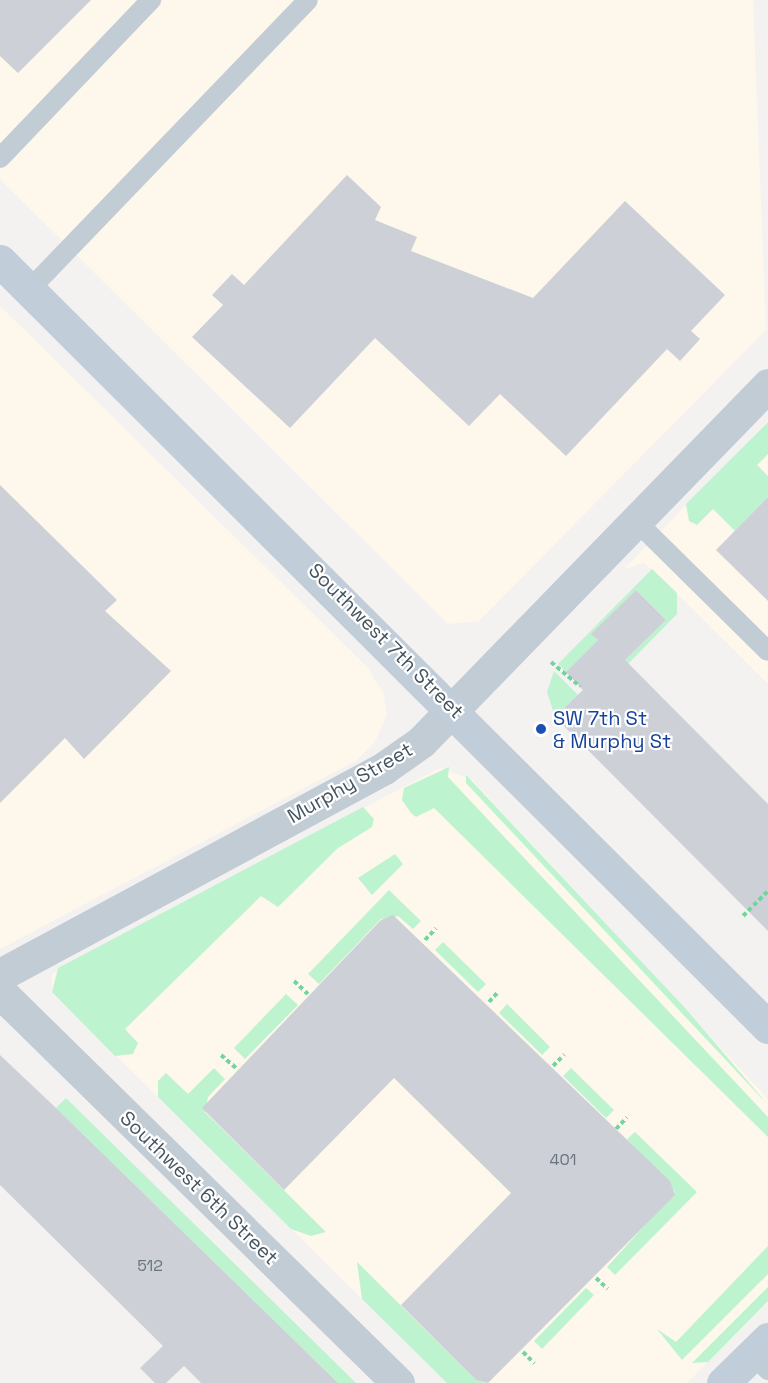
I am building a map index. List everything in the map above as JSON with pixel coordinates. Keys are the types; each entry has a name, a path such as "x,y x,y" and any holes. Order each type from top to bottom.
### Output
{"main road":[{"name":"Southwest 7th Street","path":"0,261 456,711 768,1027"},
{"path":"723,1383 763,1355"}],"street":[{"name":"Murphy Street","path":"0,975 384,768 456,711 768,385"},
{"name":"Southwest 6th Street","path":"0,992 399,1383"}],"lane":[{"path":"3,150 151,0"},
{"path":"29,290 308,0"},
{"path":"638,522 768,651"}],"path":[{"path":"550,662 580,686"},
{"path":"743,916 768,891"},
{"path":"425,940 436,928"},
{"path":"294,981 308,994"},
{"path":"489,1002 499,991"},
{"path":"221,1055 236,1068"},
{"path":"553,1066 564,1055"},
{"path":"616,1129 627,1117"},
{"path":"596,1278 608,1289"},
{"path":"523,1352 534,1363"}],"shaded area":[{"path":"0,0 753,0 766,330 479,621 448,624 0,179"},
{"path":"0,306 367,667 384,694 387,715 375,742 357,760 0,949"},
{"path":"768,421 768,684 644,563 624,569"},
{"path":"440,768 472,780 768,1099 768,1301 687,1383 447,1383 52,992 52,975 66,964"}],"green space":[{"path":"768,422 768,454 757,465 768,476 768,497 735,531 713,509 697,525 689,521 686,504"},
{"path":"652,569 677,593 677,614 628,664 625,660 666,620 636,590 592,634 598,640 566,672 558,664"},
{"path":"554,671 578,695 555,717 547,692"},
{"path":"449,767 448,777 768,1117 768,1137 434,808 416,817 411,813 402,800 404,788"},
{"path":"466,775 686,1009 768,1105 466,783"},
{"path":"363,807 374,819 372,827 338,848 278,907 261,896 125,1029 138,1043 133,1054 115,1056 52,992 58,968"},
{"path":"395,854 403,864 372,895 358,878"},
{"path":"389,890 421,921 413,929 398,916 381,919 319,984 308,974"},
{"path":"443,942 486,984 478,992 435,950"},
{"path":"286,994 298,1005 245,1059 234,1048"},
{"path":"507,1004 550,1047 542,1055 499,1013"},
{"path":"214,1068 225,1079 208,1097 205,1112 326,1232 311,1236 291,1229 158,1097 158,1081 166,1073 188,1094"},
{"path":"571,1068 614,1110 606,1118 563,1076"},
{"path":"66,1098 356,1383 338,1383 56,1108"},
{"path":"635,1132 697,1192 615,1275 607,1267 675,1192 627,1139"},
{"path":"768,1246 768,1274 682,1360 657,1329 676,1342"},
{"path":"357,1262 476,1380 486,1383 447,1383 362,1299"},
{"path":"768,1287 768,1301 708,1362 692,1363"},
{"path":"586,1288 594,1295 542,1349 534,1341"}],"building":[{"path":"0,0 91,0 18,73 0,56"},
{"path":"347,175 381,207 375,220 417,237 411,251 533,298 625,201 725,295 691,331 700,339 680,361 667,349 566,456 500,394 469,426 375,338 290,428 192,337 223,305 212,295 232,274 244,285"},
{"path":"0,485 117,600 105,611 171,671 84,759 65,738 0,803"},
{"path":"768,497 768,601 716,550"},
{"path":"636,590 666,620 625,660 768,804 768,931 555,717 583,690 566,672 598,640 591,634"},
{"path":"393,915 670,1181 675,1195 488,1383 476,1380 401,1305 511,1193 394,1078 284,1190 202,1108 381,920"},
{"path":"0,1055 338,1383 201,1383 184,1366 166,1383 155,1383 140,1368 163,1346 0,1185"}],"place":[{"name":"SW 7th St & Murphy St","path":"541,729"}]}
